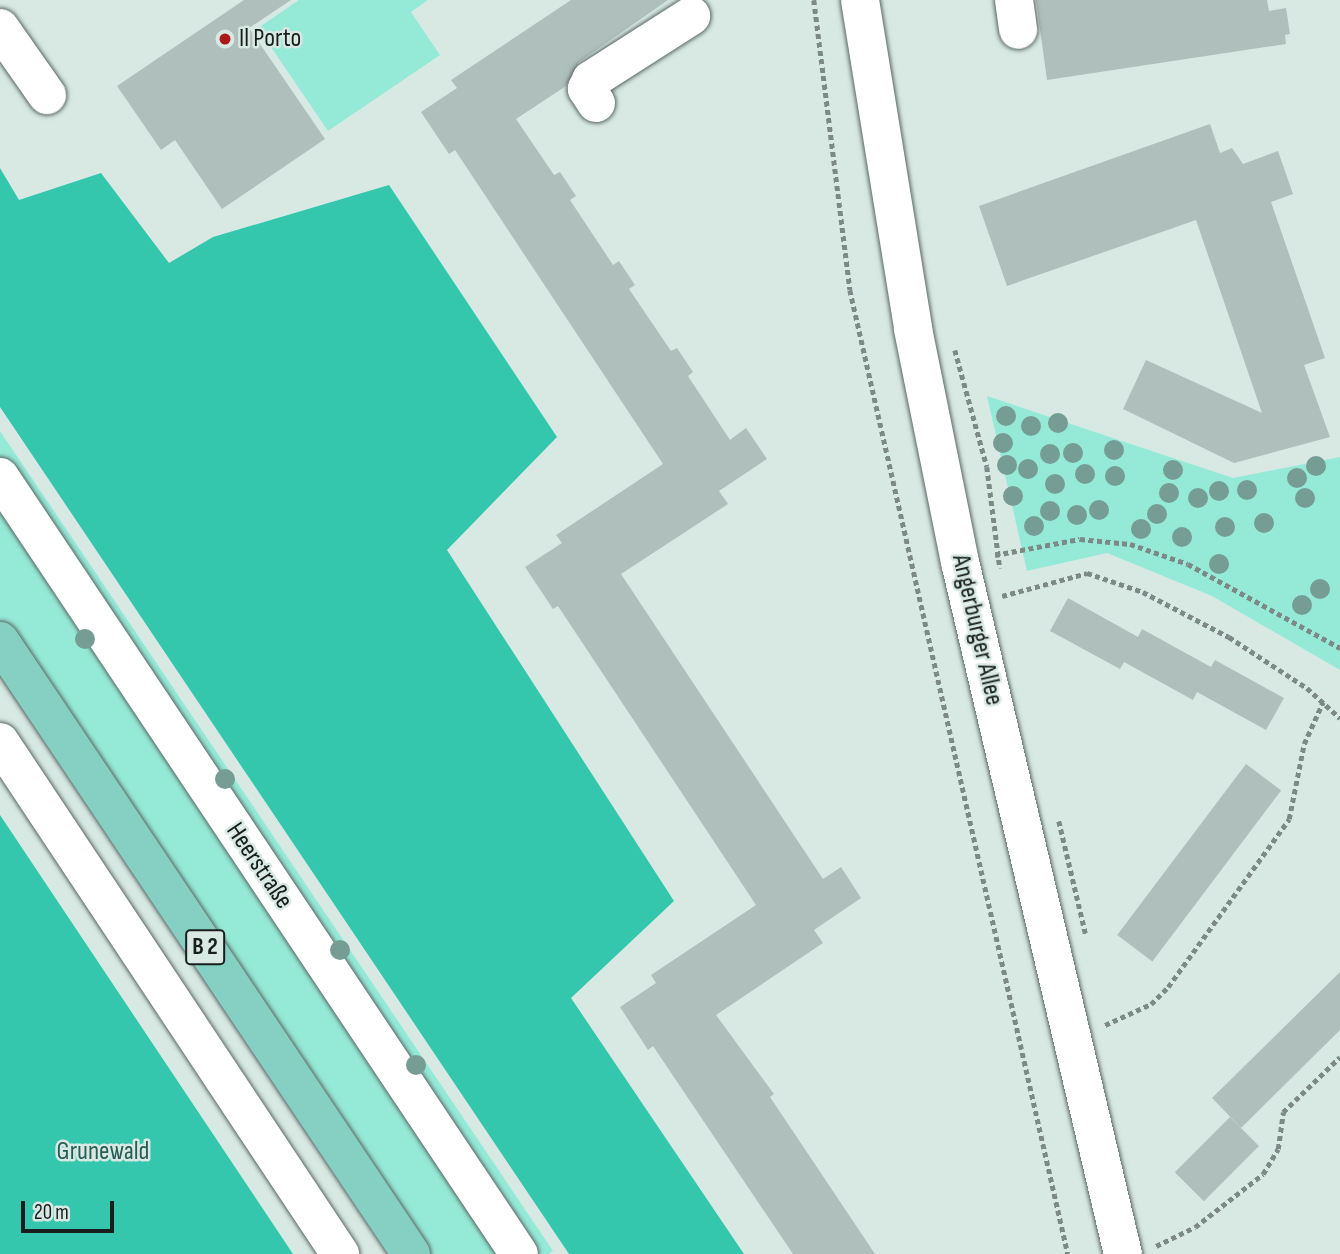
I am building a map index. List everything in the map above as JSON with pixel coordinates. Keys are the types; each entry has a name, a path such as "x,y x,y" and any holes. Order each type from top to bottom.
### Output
{"main road":[{"name":"B 2","path":"0,641 411,1254"}],"street":[{"name":"Angerburger Allee","path":"860,0 913,329 960,562 994,603 1123,1254"},
{"path":"596,103 587,89 591,80 696,5"},
{"path":"0,28 47,95"},
{"name":"Heerstraße","path":"0,477 519,1254"},
{"path":"0,742 340,1254"}],"path":[{"path":"814,0 850,289 1068,1254"},
{"path":"951,335 987,467 998,554 994,603 1087,573 1143,592 1229,637 1323,702 1340,718"},
{"path":"960,562 1080,539 1130,544 1188,564 1340,648"},
{"path":"1100,1027 1151,1004 1168,987 1289,819 1304,744 1323,702"},
{"path":"1056,812 1089,947"},
{"path":"1097,1016 1102,1039"},
{"path":"1152,1254 1150,1247 1195,1227 1264,1174 1278,1149 1283,1112 1340,1057"}],"green space":[{"path":"299,0 428,0 411,12 440,55 328,131 258,28"},
{"path":"0,168 19,200 101,173 169,263 213,237 389,185 557,437 447,550 674,901 571,998 744,1254 569,1254 0,407"},
{"path":"987,396 1233,478 1340,457 1340,670 1212,596 1107,553 1027,571"},
{"path":"0,431 553,1251 548,1254 529,1254 0,470"},
{"path":"0,503 505,1252 501,1254 422,1254 0,628"},
{"name":"Grunewald","path":"0,815 293,1254 0,1254"}],"building":[{"path":"244,0 291,0 249,28 325,139 222,209 175,140 161,150 117,86"},
{"path":"571,0 668,0 579,62 566,86 516,119 554,175 560,172 576,196 570,200 613,265 619,261 635,285 629,289 671,351 677,348 693,372 688,376 730,440 746,428 767,459 719,491 728,504 621,574 823,879 841,867 861,898 814,930 823,943 716,1015 774,1094 770,1097 875,1254 793,1254 653,1046 648,1050 620,1007 656,983 651,975 756,905 558,606 553,609 525,567 562,543 556,535 663,464 455,150 449,154 421,112 457,88 451,80"},
{"path":"1036,0 1267,0 1269,11 1286,8 1290,34 1285,35 1286,44 1047,80"},
{"path":"1210,124 1220,153 1232,148 1243,164 1278,151 1293,194 1271,202 1325,358 1304,365 1330,437 1234,463 1123,409 1146,360 1262,413 1196,220 1007,286 979,206"},
{"path":"1068,598 1138,637 1142,629 1211,667 1215,660 1284,698 1266,730 1197,692 1193,700 1124,662 1120,669 1050,631"},
{"path":"1246,764 1281,790 1152,961 1117,935"},
{"path":"1340,972 1340,1030 1241,1128 1212,1098"},
{"path":"1230,1117 1259,1146 1204,1201 1175,1172"}],"place":[{"name":"Il Porto","path":"225,39"}]}
